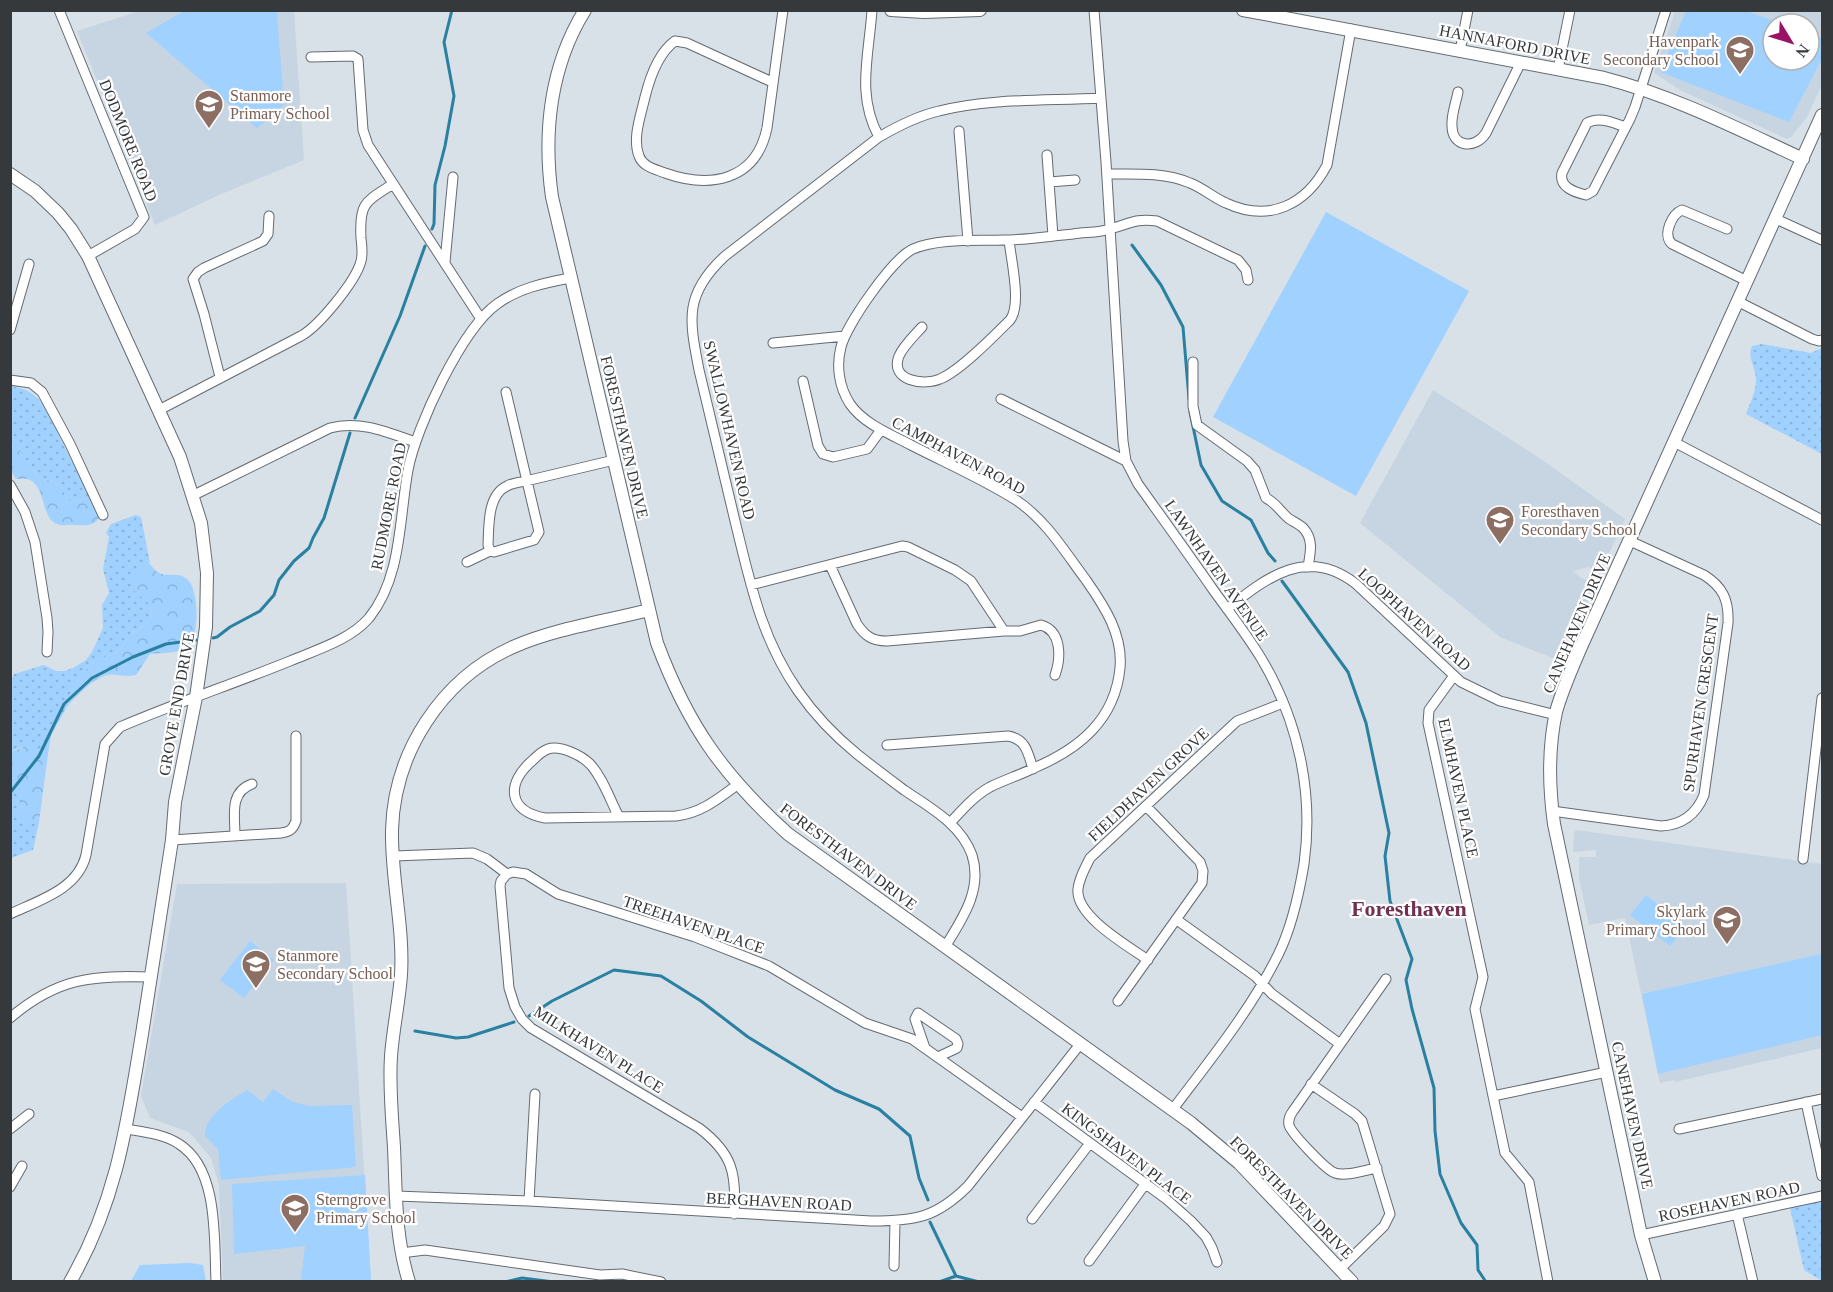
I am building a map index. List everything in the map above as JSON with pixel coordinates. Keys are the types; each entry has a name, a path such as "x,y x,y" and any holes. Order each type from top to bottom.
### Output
{"street":[{"name":"DODMORE ROAD","path":"59,10 144,217 135,229 88,256"},
{"path":"772,82 687,43 675,41 662,53 647,90 636,146 641,160 654,169 695,181 707,182 734,174 755,157 765,140 783,10"},
{"path":"872,10 865,96 869,117 879,137"},
{"path":"891,10 924,12 980,10"},
{"name":"LAWNHAVEN AVENUE","path":"1094,10 1126,461 1138,483 1260,657 1283,703 1294,733 1305,786 1307,826 1301,884 1279,953 1263,983 1173,1109"},
{"name":"HANNAFORD DRIVE","path":"1243,10 1558,69 1642,88 1699,111 1803,159"},
{"path":"1460,51 1468,10"},
{"path":"1558,69 1570,10"},
{"path":"1626,127 1601,120 1587,123 1562,173 1563,184 1586,195 1593,191 1626,127 1642,88 1666,10"},
{"name":"FORESTHAVEN DRIVE","path":"581,12 556,76 547,159 552,197 648,610 669,675 684,707 712,753 737,785 788,834 1173,1109 1239,1163 1352,1281"},
{"path":"1107,174 1144,174 1177,179 1190,183 1226,203 1260,213 1276,210 1303,196 1320,178 1327,165 1351,30"},
{"path":"311,57 353,56 358,59 365,138 481,319"},
{"path":"1458,92 1451,125 1453,133 1456,138 1467,144 1478,143 1486,133 1521,62"},
{"name":"SWALLOWHAVEN ROAD","path":"945,947 967,912 974,888 972,856 965,841 950,823 856,754 833,733 779,662 759,614 751,585 699,370 692,334 692,304 705,277 725,256 879,137 903,123 937,111 979,104 1101,98"},
{"name":"CANEHAVEN DRIVE","path":"1655,1281 1641,1235 1552,811 1550,756 1556,715 1581,646 1822,116"},
{"path":"959,131 968,241"},
{"path":"1047,154 1053,236"},
{"name":"GROVE END DRIVE","path":"10,174 35,190 58,213 88,256 180,457 194,495 205,549 208,600 196,697 175,802 172,840 126,1129 106,1205 94,1236 70,1281"},
{"path":"445,262 453,177"},
{"path":"1049,182 1075,180"},
{"path":"159,410 316,326 359,267 362,251 360,226 362,208 371,198 393,184"},
{"path":"1727,229 1683,210 1676,213 1667,238 1672,244 1747,281"},
{"path":"220,377 193,279 204,268 262,241 268,234 268,216"},
{"path":"1776,219 1822,240"},
{"name":"CAMPHAVEN ROAD","path":"950,823 964,807 988,789 1061,756 1089,735 1108,709 1115,694 1120,666 1119,646 1110,618 1102,604 1058,541 1030,511 1000,491 881,430 856,411 843,391 838,367 844,336 892,266 903,255 924,246 1110,230 1137,220 1157,221 1238,260 1246,270 1248,280"},
{"path":"922,327 906,344 898,357 898,365 906,377 914,382 925,383 941,379 956,368 1010,320 1015,312 1015,300 1009,240"},
{"path":"10,330 28,264"},
{"name":"RUDMORE ROAD","path":"10,914 52,895 81,871 86,855 105,744 120,727 320,649 359,627 369,618 388,586 415,441 427,412 455,359 481,319 497,304 518,291 570,278"},
{"path":"1739,302 1812,339 1822,340"},
{"path":"773,343 844,336"},
{"path":"1193,362 1193,406 1197,425 1247,461 1255,470 1266,498 1276,503 1289,519 1304,529 1310,539 1311,548 1308,567"},
{"path":"10,380 31,383 42,392 70,444 103,515"},
{"path":"803,381 818,446 823,454 833,457 867,449 881,430"},
{"path":"467,562 490,551 494,552 531,542 539,534 506,392"},
{"path":"1001,399 1126,461"},
{"path":"194,495 337,426 371,427 415,441"},
{"path":"1674,442 1822,520"},
{"path":"490,551 489,527 494,499 503,488 614,459"},
{"path":"10,485 28,519 35,542 48,625 47,652"},
{"name":"SPURHAVEN CRESCENT","path":"1552,811 1661,826 1671,825 1688,818 1701,803 1704,795 1728,623 1726,600 1715,582 1704,575 1630,542"},
{"path":"751,585 902,546 916,550 971,580 1005,631"},
{"path":"830,565 857,624 862,632 871,639 887,641 1020,631 1041,625 1053,633 1059,655 1055,675"},
{"name":"LOOPHAVEN ROAD","path":"1227,609 1261,582 1290,570 1318,566 1342,574 1453,677 1500,701 1556,715"},
{"path":"409,1281 401,1253 396,1216 390,1080 401,959 393,814 400,776 423,727 448,694 477,668 512,647 533,639 648,610"},
{"name":"ELMHAVEN PLACE","path":"1453,677 1432,704 1428,715 1483,977 1475,1009 1492,1096 1505,1153 1529,1182 1548,1281"},
{"path":"1803,859 1822,698"},
{"name":"FIELDHAVEN GROVE","path":"1148,960 1085,911 1078,897 1081,875 1090,858 1237,721 1283,703"},
{"path":"172,840 281,833 293,828 296,821 296,736"},
{"path":"887,745 1008,736 1022,741 1034,769"},
{"path":"619,817 590,765 581,757 563,749 552,748 543,751 523,769 515,782 515,801 521,808 536,816 619,817 686,815 707,807 737,785"},
{"path":"235,836 236,798 244,787 252,784"},
{"path":"1118,1001 1202,883 1203,871 1200,862 1146,806"},
{"path":"394,856 473,853 487,859 505,876"},
{"name":"TREEHAVEN PLACE","path":"505,876 513,872 526,874 558,894 695,937 785,974 846,1013 912,1040 1022,1117"},
{"name":"MILKHAVEN PLACE","path":"505,876 500,886 509,988 515,1007 522,1019 531,1028 711,1137 726,1155 731,1166 735,1194 734,1214"},
{"path":"1176,920 1263,983 1282,1002 1340,1044"},
{"path":"10,1018 53,989 80,979 117,976 151,977"},
{"path":"1377,1168 1345,1174 1334,1173 1296,1136 1289,1126 1289,1118 1386,979"},
{"path":"925,1048 915,1019 918,1013 956,1039 957,1048 938,1057"},
{"name":"BERGHAVEN ROAD","path":"396,1196 734,1214 909,1220 930,1214 955,1199 968,1186 1081,1043"},
{"path":"1492,1096 1606,1072"},
{"path":"1311,1084 1359,1118 1365,1126 1390,1214 1384,1226 1340,1269"},
{"path":"529,1202 535,1094"},
{"path":"1679,1130 1822,1099"},
{"name":"KINGSHAVEN PLACE","path":"1034,1102 1146,1183 1198,1229 1212,1248 1217,1262"},
{"path":"1806,1102 1822,1176"},
{"path":"10,1129 29,1114"},
{"path":"126,1129 170,1139 191,1154 202,1168 210,1193 216,1281"},
{"path":"1032,1220 1090,1143"},
{"path":"10,1187 22,1166"},
{"path":"1089,1261 1146,1183"},
{"name":"ROSEHAVEN ROAD","path":"1641,1235 1822,1196"},
{"path":"1737,1214 1753,1281"},
{"path":"894,1266 895,1221"},
{"path":"401,1253 425,1250 600,1275 622,1274 661,1281"}],"shaded area":[{"name":"Stanmore Primary School","path":"139,11 294,11 304,160 219,195 155,225 132,167 144,160 138,155 130,161 77,31"},
{"name":"Havenpark Secondary School","path":"1675,11 1822,11 1822,85 1807,117 1791,137 1787,139 1680,90 1654,73"},
{"name":"Foresthaven Secondary School","path":"1433,390 1538,457 1625,519 1601,571 1588,567 1573,571 1581,578 1596,583 1560,661 1500,637 1360,523"},
{"name":"Skylark Primary School","path":"1576,830 1822,864 1822,1048 1675,1082 1675,1080 1660,1083 1625,918 1589,925 1579,877 1579,857 1596,857 1596,850 1573,852"},
{"name":"Stanmore Secondary School","path":"346,883 371,1281 223,1281 219,1185 211,1158 189,1132 150,1118 141,1096 177,884"}],"green space":[{"path":"275,10 277,13 284,105 257,128 146,33 184,11"},
{"name":"Havenpark Secondary School","path":"1686,11 1746,11 1761,16 1761,72 1815,72 1789,122 1660,72"},
{"path":"1326,212 1469,291 1356,496 1213,417"},
{"path":"1762,344 1811,353 1822,348 1822,454 1746,414 1756,384 1751,350 1752,346"},
{"path":"10,386 30,392 45,407 91,500 86,498 72,502 68,500 60,485 36,475 19,448 11,445"},
{"path":"10,445 19,448 36,475 60,485 68,500 72,502 86,498 91,500 100,518 94,523 85,525 62,525 54,522 46,511 35,484 28,479 16,479 11,471"},
{"path":"136,515 141,517 150,563 147,562 151,618 132,633 117,653 95,660 89,666 72,689 68,705 51,735 48,754 30,747 11,752 10,684 14,674 44,665 56,671 64,671 86,660 103,628 102,605 109,593 103,569 109,537 106,533 111,524"},
{"path":"147,562 159,573 182,576 192,585 196,603 196,625 191,643 180,651 150,654 136,675 101,677 86,687 68,705 72,689 89,666 95,660 117,653 132,633 151,618 150,605 132,589 134,572"},
{"path":"26,746 33,746 48,754 39,822 32,824 25,822 18,815 23,804 20,795 10,790 11,752"},
{"path":"11,790 20,795 23,804 36,823 39,822 33,850 11,858"},
{"path":"1646,895 1686,926 1670,946 1630,915"},
{"path":"250,941 274,960 244,998 220,980"},
{"path":"1822,954 1822,1035 1658,1074 1642,994"},
{"path":"273,1089 293,1102 309,1106 352,1105 356,1167 221,1180 218,1149 205,1136 209,1121 220,1109 247,1090 263,1102"},
{"name":"Sterngrove Primary School","path":"365,1175 371,1281 301,1281 305,1246 234,1254 232,1184"},
{"path":"1822,1200 1822,1281 1804,1270 1790,1208"},
{"path":"190,1263 203,1265 206,1281 131,1281 140,1265"}],"waterway":[{"path":"432,229 435,185 454,96 444,42 452,10"},
{"path":"1132,245 1161,285 1183,327 1189,399"},
{"path":"355,418 400,316 425,246"},
{"path":"1190,412 1201,465 1222,501 1251,520 1268,553 1275,561"},
{"path":"213,638 260,611 274,595 279,580 294,561 309,548 324,518 350,433"},
{"path":"1282,581 1348,672 1366,723 1389,833 1385,856 1390,901 1412,959 1406,980 1434,1088 1435,1131 1440,1174 1461,1223 1477,1245 1478,1270 1486,1282"},
{"path":"10,793 39,756 64,704 92,678 133,657 166,644 196,640"},
{"path":"529,1016 552,1001 614,970 661,976 701,1001 748,1037 835,1090 879,1109 910,1136 919,1178 928,1200"},
{"path":"415,1031 456,1038 468,1037 514,1022"},
{"path":"930,1222 956,1276 979,1282"},
{"path":"939,1282 956,1276"},
{"path":"505,1282 522,1278 554,1282"}],"place":[{"name":"Havenpark Secondary School","path":"1740,76"},
{"name":"Stanmore Primary School","path":"209,130"},
{"name":"Foresthaven Secondary School","path":"1500,546"},
{"name":"Skylark Primary School","path":"1727,946"},
{"name":"Stanmore Secondary School","path":"256,990"},
{"name":"Sterngrove Primary School","path":"295,1234"}],"district":[{"name":"Foresthaven","path":"1409,908"}]}
